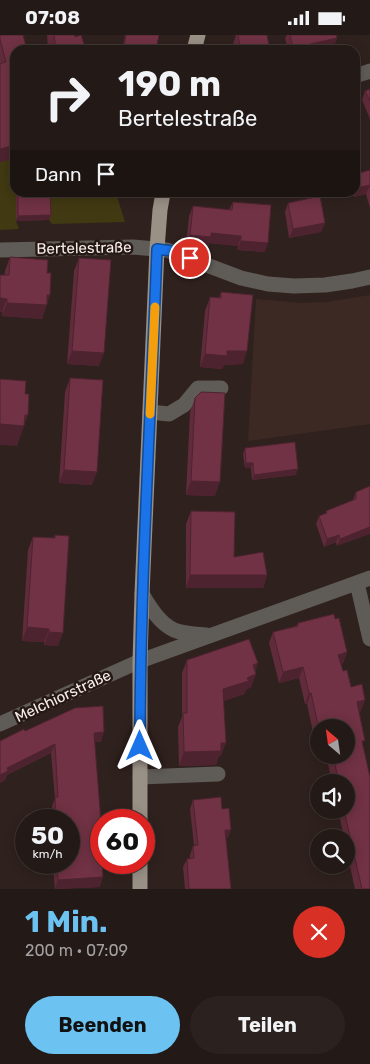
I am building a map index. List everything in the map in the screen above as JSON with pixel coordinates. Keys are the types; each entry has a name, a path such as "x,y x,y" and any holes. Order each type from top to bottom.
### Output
{"main road":[{"path":"140,809 142,594 157,249 162,197"},
{"path":"140,874 140,889"}],"street":[{"name":"Bertelestraße","path":"0,250 133,247 157,249 172,251 241,278 294,287 325,285 370,277"},
{"path":"150,412 169,413 184,405 198,388 221,388"},
{"path":"363,581 370,639"},
{"name":"Melchiorstraße","path":"0,725 140,661 363,581"},
{"name":"Melchiorstraße","path":"142,594 164,624 175,630 210,635"},
{"path":"140,777 218,774"}],"shaded area":[{"path":"10,159 10,197 16,197 16,221 19,229 0,230 0,162"},
{"path":"48,197 117,197 125,222 52,224 49,220"},
{"path":"370,295 370,424 248,441 256,299 302,303 326,302"}],"building":[{"path":"0,35 23,35 26,45 10,45 10,146 0,149 0,64 6,62"},
{"path":"54,35 75,35 75,37 81,35 84,45 55,45"},
{"path":"126,35 159,35 157,45 124,45"},
{"path":"238,35 267,35 269,45 240,45"},
{"path":"290,35 336,35 337,38 306,45 292,45"},
{"path":"370,89 370,101 365,91"},
{"path":"370,170 370,185 360,187 360,173"},
{"path":"18,197 50,197 51,215 18,216"},
{"path":"320,197 325,223 293,229 288,203"},
{"path":"233,202 271,205 268,243 241,241 241,236 211,233 211,237 190,235 193,206 232,210"},
{"path":"10,257 48,260 47,273 51,273 50,295 47,295 47,305 7,303 7,299 0,298 0,275 9,275"},
{"path":"79,258 111,260 104,353 72,351"},
{"path":"221,292 253,295 247,351 227,351 227,356 205,354 210,297 221,298"},
{"path":"70,378 103,380 97,472 64,470"},
{"path":"0,379 26,381 25,394 29,394 28,415 25,415 24,426 0,424"},
{"path":"201,392 225,393 220,482 191,481 195,398"},
{"path":"295,442 298,469 254,475 253,463 246,463 245,448"},
{"path":"370,486 370,527 340,539 339,535 327,539 319,516 327,513 326,511 356,499 356,492"},
{"path":"191,511 235,512 234,557 263,552 267,575 190,575"},
{"path":"55,535 69,536 63,633 49,632 49,629 27,627 33,537 55,538"},
{"path":"334,614 335,619 339,618 347,652 338,655 343,671 347,670 351,687 362,684 365,700 357,702 365,741 362,741 370,777 370,889 362,889 355,858 355,829 348,829 346,819 355,819 355,774 337,774 335,764 355,764 355,719 317,719 303,667 283,672 273,632 298,626 298,623"},
{"path":"249,639 258,663 253,665 256,674 247,678 249,681 223,689 226,743 221,743 221,751 184,752 183,713 187,713 187,660"},
{"path":"103,706 104,732 94,733 100,809 90,809 90,874 103,874 103,877 58,880 58,874 80,874 80,809 56,809 55,797 58,797 55,744 7,768 8,771 0,775 0,741 75,708"},
{"path":"221,797 222,809 229,808 231,830 225,830 231,889 189,889 187,859 194,858 193,846 198,845 193,800"}],"slow traffic":[{"path":"150,414 155,307"}],"route":[{"path":"140,746 142,594 157,249 172,251 190,258"}]}
